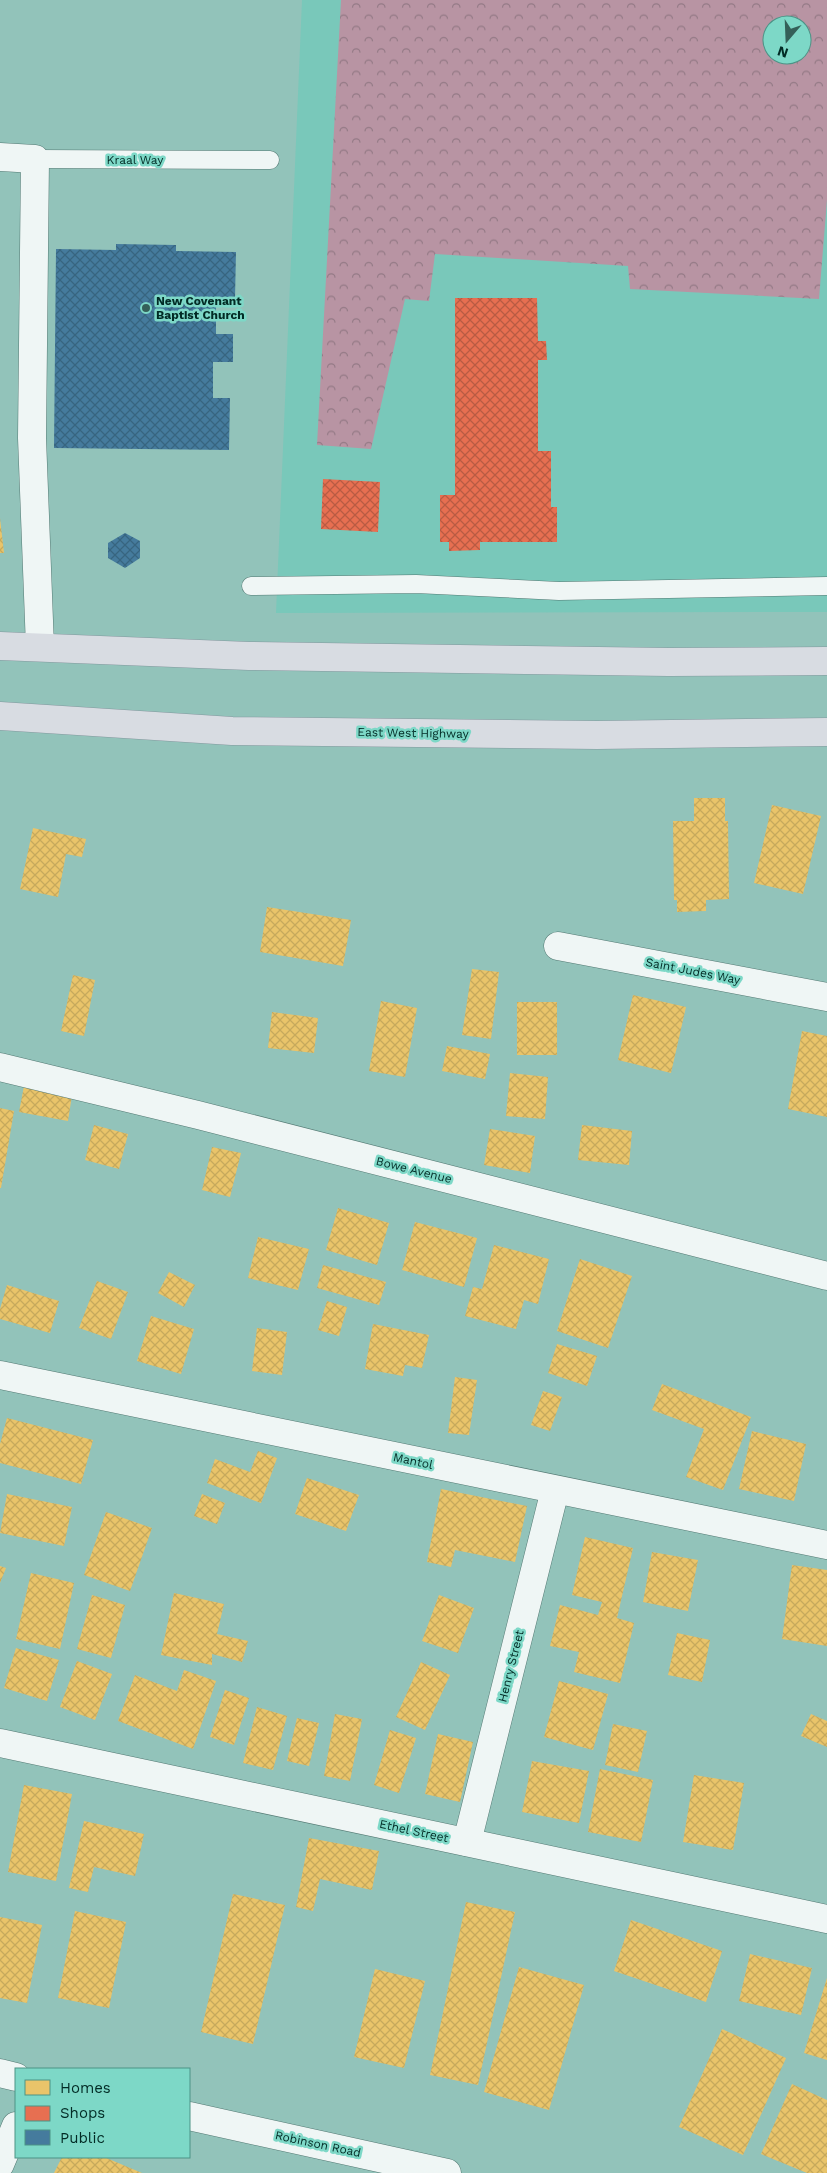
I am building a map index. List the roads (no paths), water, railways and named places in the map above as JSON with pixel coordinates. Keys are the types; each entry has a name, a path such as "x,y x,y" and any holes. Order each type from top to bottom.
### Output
{"highway":[{"path":"0,646 249,656 669,662 827,661"},
{"name":"East West Highway","path":"0,716 232,731 597,735 827,732"}],"street":[{"name":"Kraal Way","path":"0,157 35,159"},
{"path":"35,159 32,438 40,648"},
{"name":"Saint Judes Way","path":"558,946 827,997"},
{"name":"Bowe Avenue","path":"0,1067 198,1115 827,1276"},
{"name":"Mantol","path":"0,1375 827,1545"},
{"name":"Henry Street","path":"467,1842 555,1490"},
{"name":"Ethel Street","path":"0,1743 827,1919"},
{"path":"0,2073 15,2077"},
{"name":"Robinson Road","path":"190,2116 374,2165 447,2173"},
{"path":"0,2164 15,2128"}],"lane":[{"name":"Kraal Way","path":"35,159 270,160"},
{"path":"252,586 416,584 559,591 827,586"}],"place":[{"name":"New Covenant Baptist Church","path":"146,308"}]}
